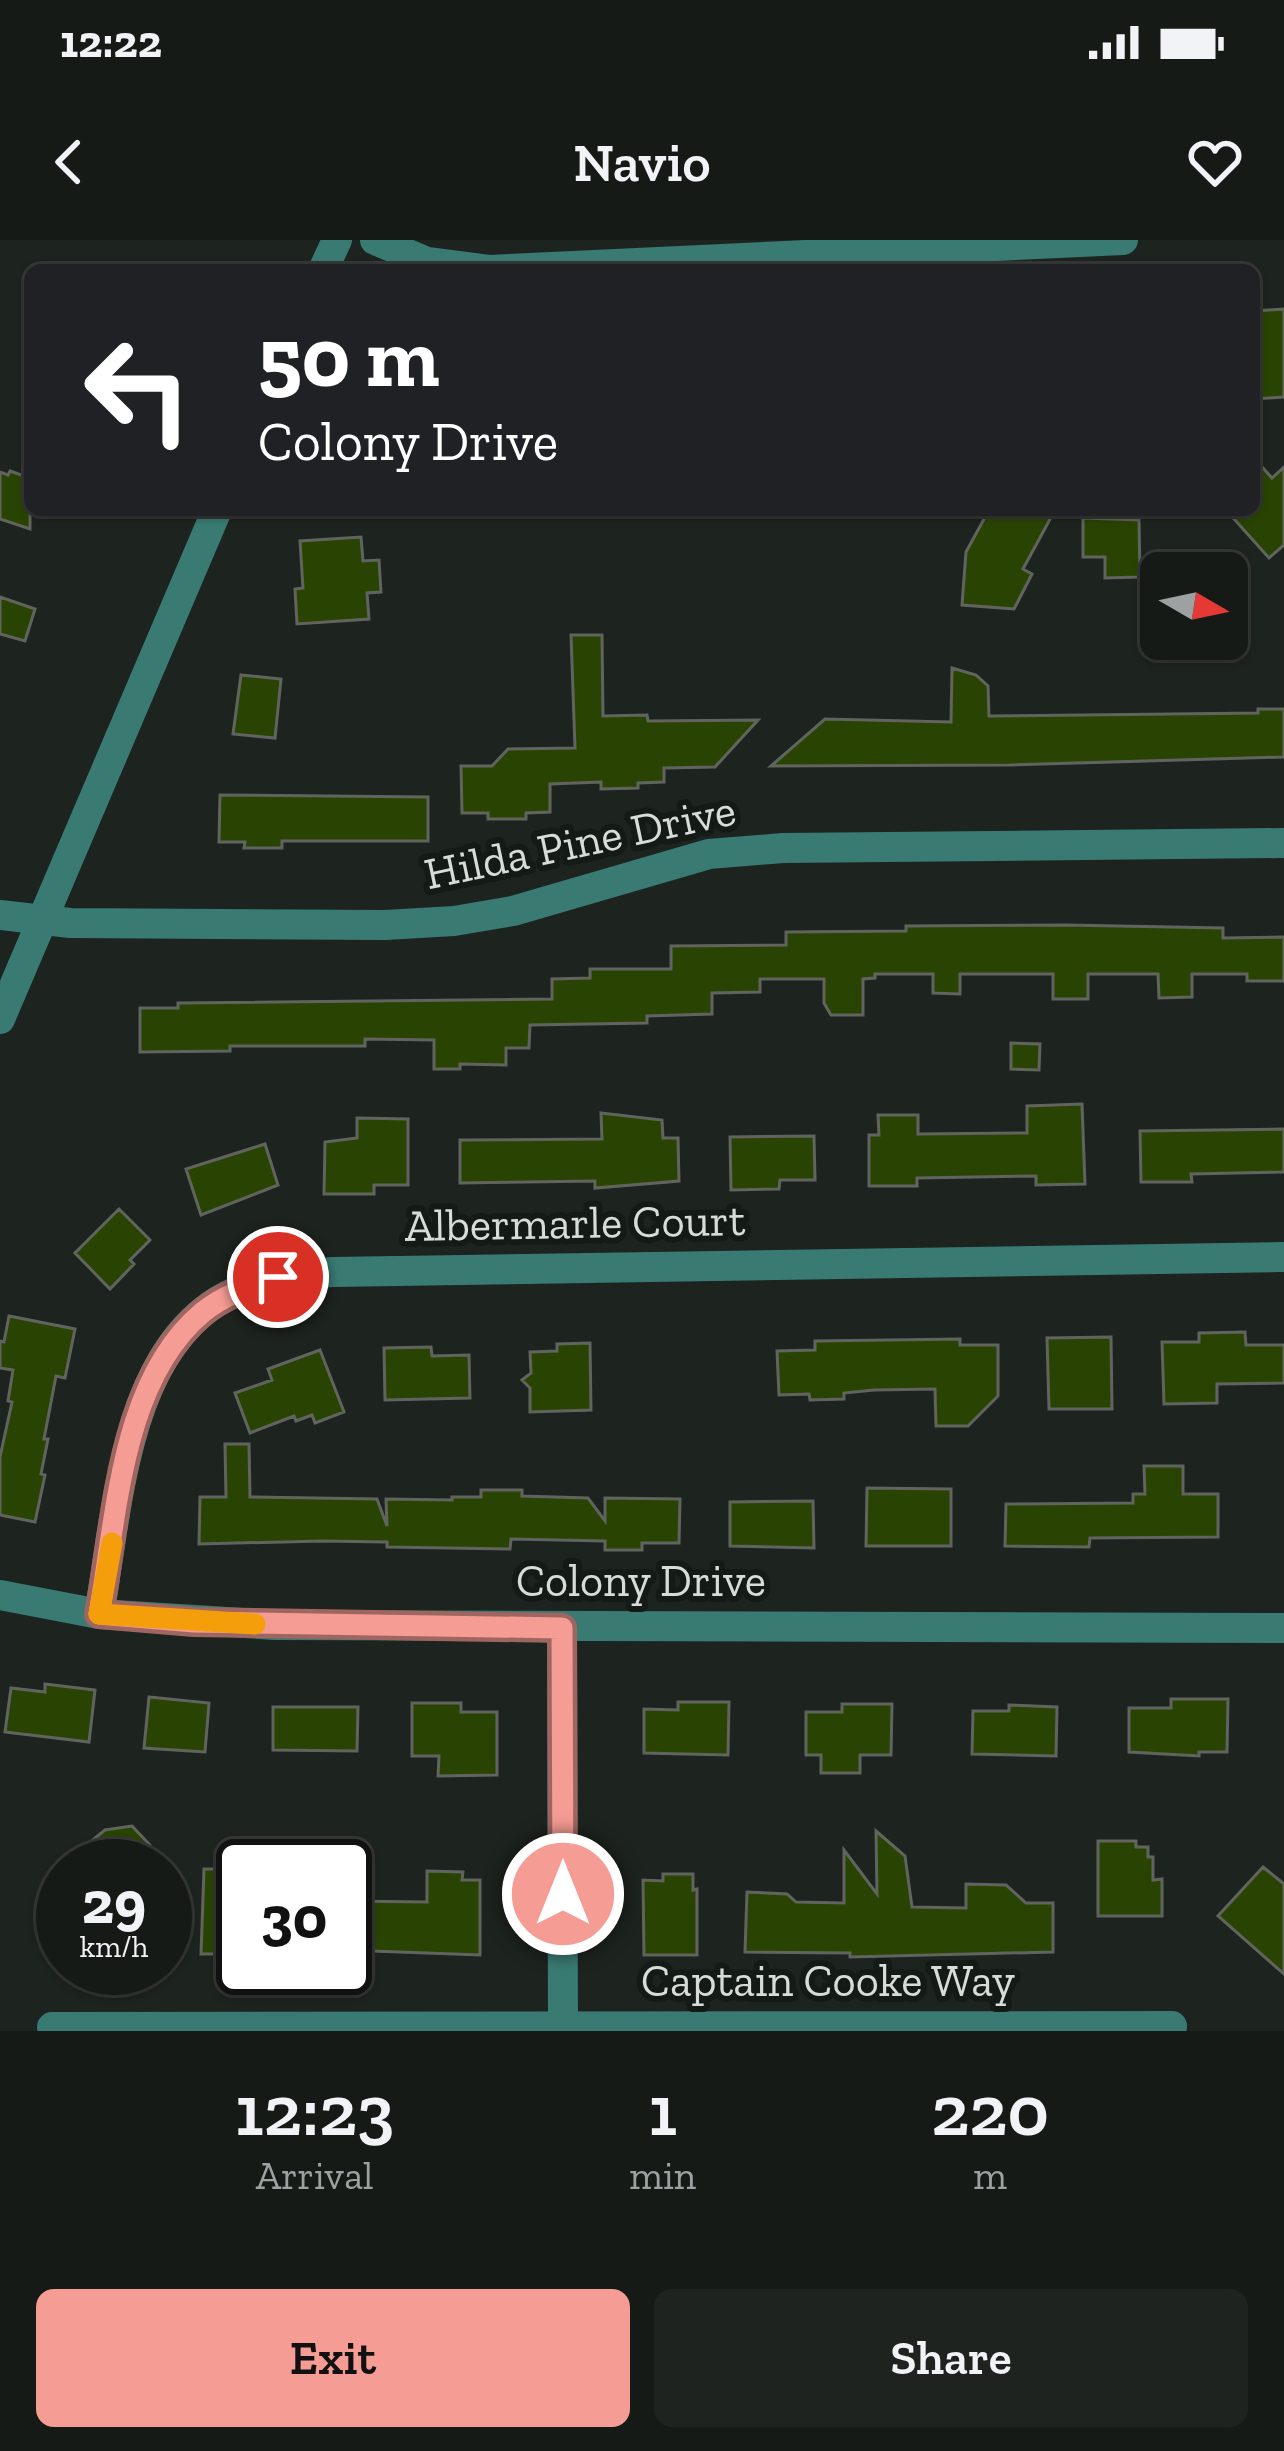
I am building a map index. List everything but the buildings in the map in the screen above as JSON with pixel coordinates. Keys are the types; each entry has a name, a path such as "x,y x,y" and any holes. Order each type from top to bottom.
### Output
{"street":[{"path":"376,240 442,264"},
{"path":"615,264 1119,240"},
{"path":"0,1019 214,516"},
{"name":"Hilda Pine Drive","path":"0,915 39,921 363,925 454,921 513,911 709,854 783,848 1284,843"},
{"name":"Albermarle Court","path":"99,1614 128,1456 143,1396 156,1368 205,1310 231,1293 278,1277 355,1271 1284,1257"},
{"name":"Colony Drive","path":"0,1595 99,1614 194,1622 562,1628 1284,1628"},
{"path":"562,1628 563,2026"},
{"name":"Captain Cooke Way","path":"52,2027 1172,2026"}],"slow traffic":[{"path":"112,1543 99,1614 255,1624"}],"route":[{"path":"278,1277 231,1293 205,1310 156,1368 143,1396 128,1456 99,1614 194,1622 562,1628 563,1894"}]}
